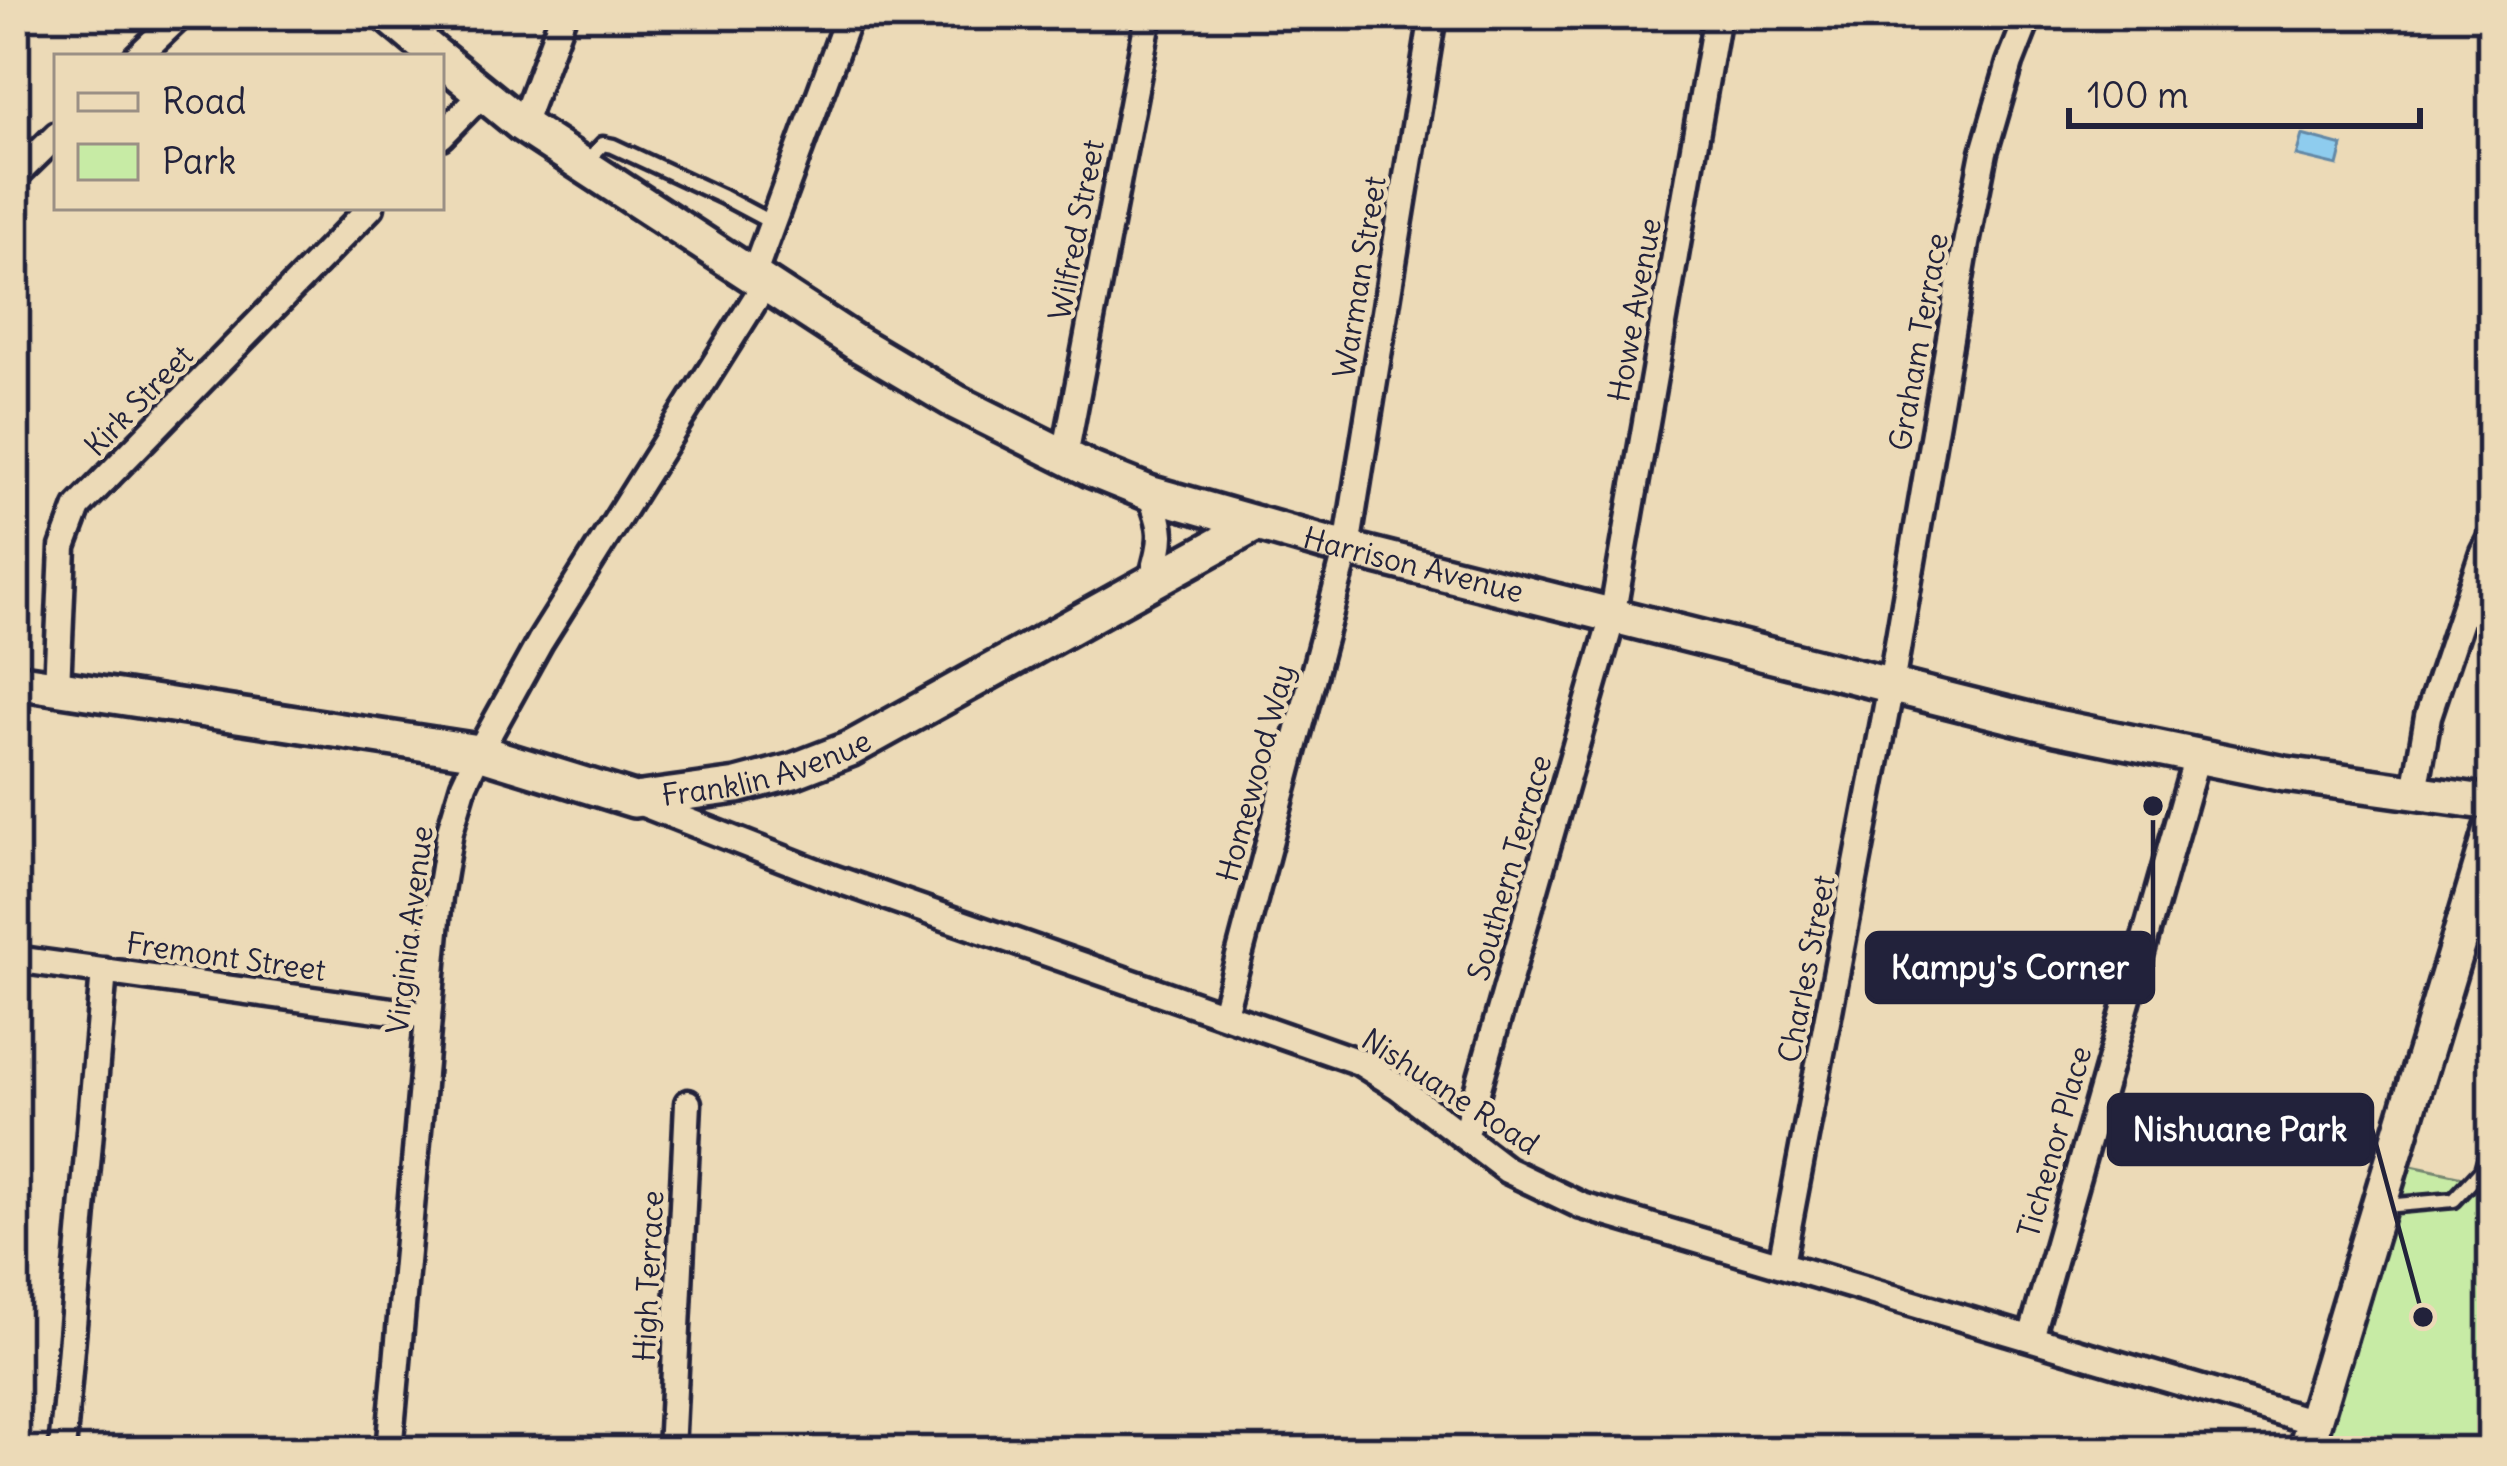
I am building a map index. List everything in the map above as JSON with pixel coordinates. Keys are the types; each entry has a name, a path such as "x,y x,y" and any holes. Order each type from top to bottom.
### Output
{"street":[{"path":"140,54 181,15"},
{"name":"Harrison Avenue","path":"388,15 435,54"},
{"path":"522,125 563,15"},
{"name":"Virginia Avenue","path":"389,1451 439,897 464,784 540,642 759,280 772,223 849,15"},
{"name":"Wilfred Street","path":"1064,456 1149,15"},
{"name":"Warman Street","path":"1346,548 1433,15"},
{"name":"Howe Avenue","path":"1612,615 1717,15"},
{"name":"Graham Terrace","path":"1891,686 1984,152 2029,15"},
{"name":"Harrison Avenue","path":"444,61 522,125 856,343 956,402 1149,493 1346,548 2056,727 2285,774 2492,802"},
{"path":"444,133 483,93"},
{"path":"15,176 54,138"},
{"name":"Kirk Street","path":"57,688 63,547 78,507 368,210"},
{"path":"1149,493 1161,521 1161,548 1152,579"},
{"name":"Franklin Avenue","path":"15,681 479,752 634,800 736,786 850,749 1256,524"},
{"path":"2415,792 2428,716 2492,535"},
{"name":"Homewood Way","path":"1224,1013 1346,548"},
{"name":"Southern Terrace","path":"1464,1137 1612,615"},
{"name":"Charles Street","path":"1781,1264 1891,686"},
{"name":"Tichenor Place","path":"2031,1338 2197,756"},
{"name":"Nishuane Road","path":"634,800 830,877 1359,1062 1507,1170 1582,1206 2031,1338 2309,1436"},
{"path":"2309,1436 2492,830"},
{"name":"Fremont Street","path":"15,959 428,1016"},
{"path":"62,1451 104,970"},
{"name":"High Terrace","path":"671,1451 688,1103"}],"lane":[{"path":"583,165 603,144 614,146 772,223"},
{"path":"2462,930 2492,946"},
{"path":"2378,1207 2454,1200 2482,1170 2492,1135"}],"green space":[{"path":"2402,1164 2492,1183 2492,1451 2311,1451"}],"water":[{"path":"2302,135 2343,146 2338,166 2296,156"}],"place":[{"name":"Kampy's Corner","path":"2153,806"},
{"name":"Nishuane Park","path":"2423,1317"}]}
